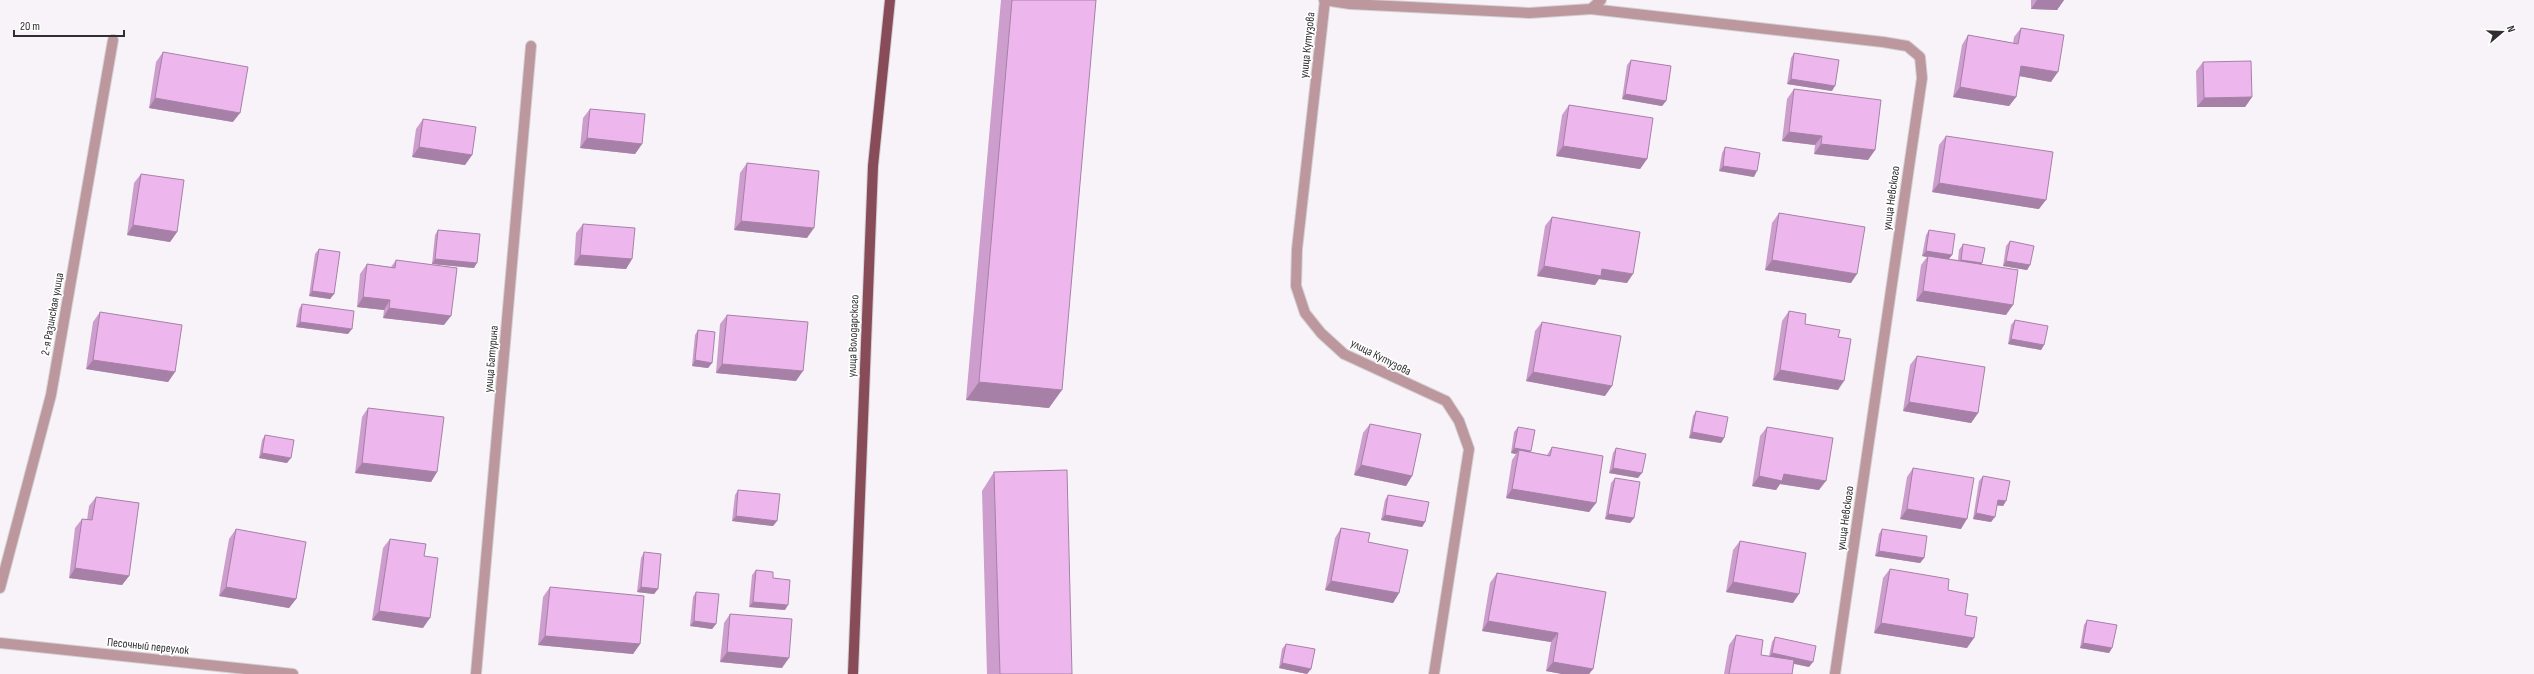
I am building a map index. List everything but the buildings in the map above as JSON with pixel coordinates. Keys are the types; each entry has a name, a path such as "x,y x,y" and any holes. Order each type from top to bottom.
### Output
{"main road":[{"name":"улица Володарского","path":"853,674 873,166 890,0"}],"street":[{"name":"улица Невского","path":"1325,0 1350,4 1529,13 1591,9 1883,42 1907,46 1920,57 1922,78 1835,674"},
{"name":"улица Кутузова","path":"1325,0 1297,249 1296,286 1305,313 1321,333 1344,354 1446,401 1459,421 1469,449 1434,674"},
{"path":"1591,9 1601,0"},
{"name":"2-я Разинская улица","path":"0,588 51,396 113,40"},
{"name":"улица Батурина","path":"476,674 531,46"},
{"name":"Песочный переулок","path":"0,643 292,674"}]}
